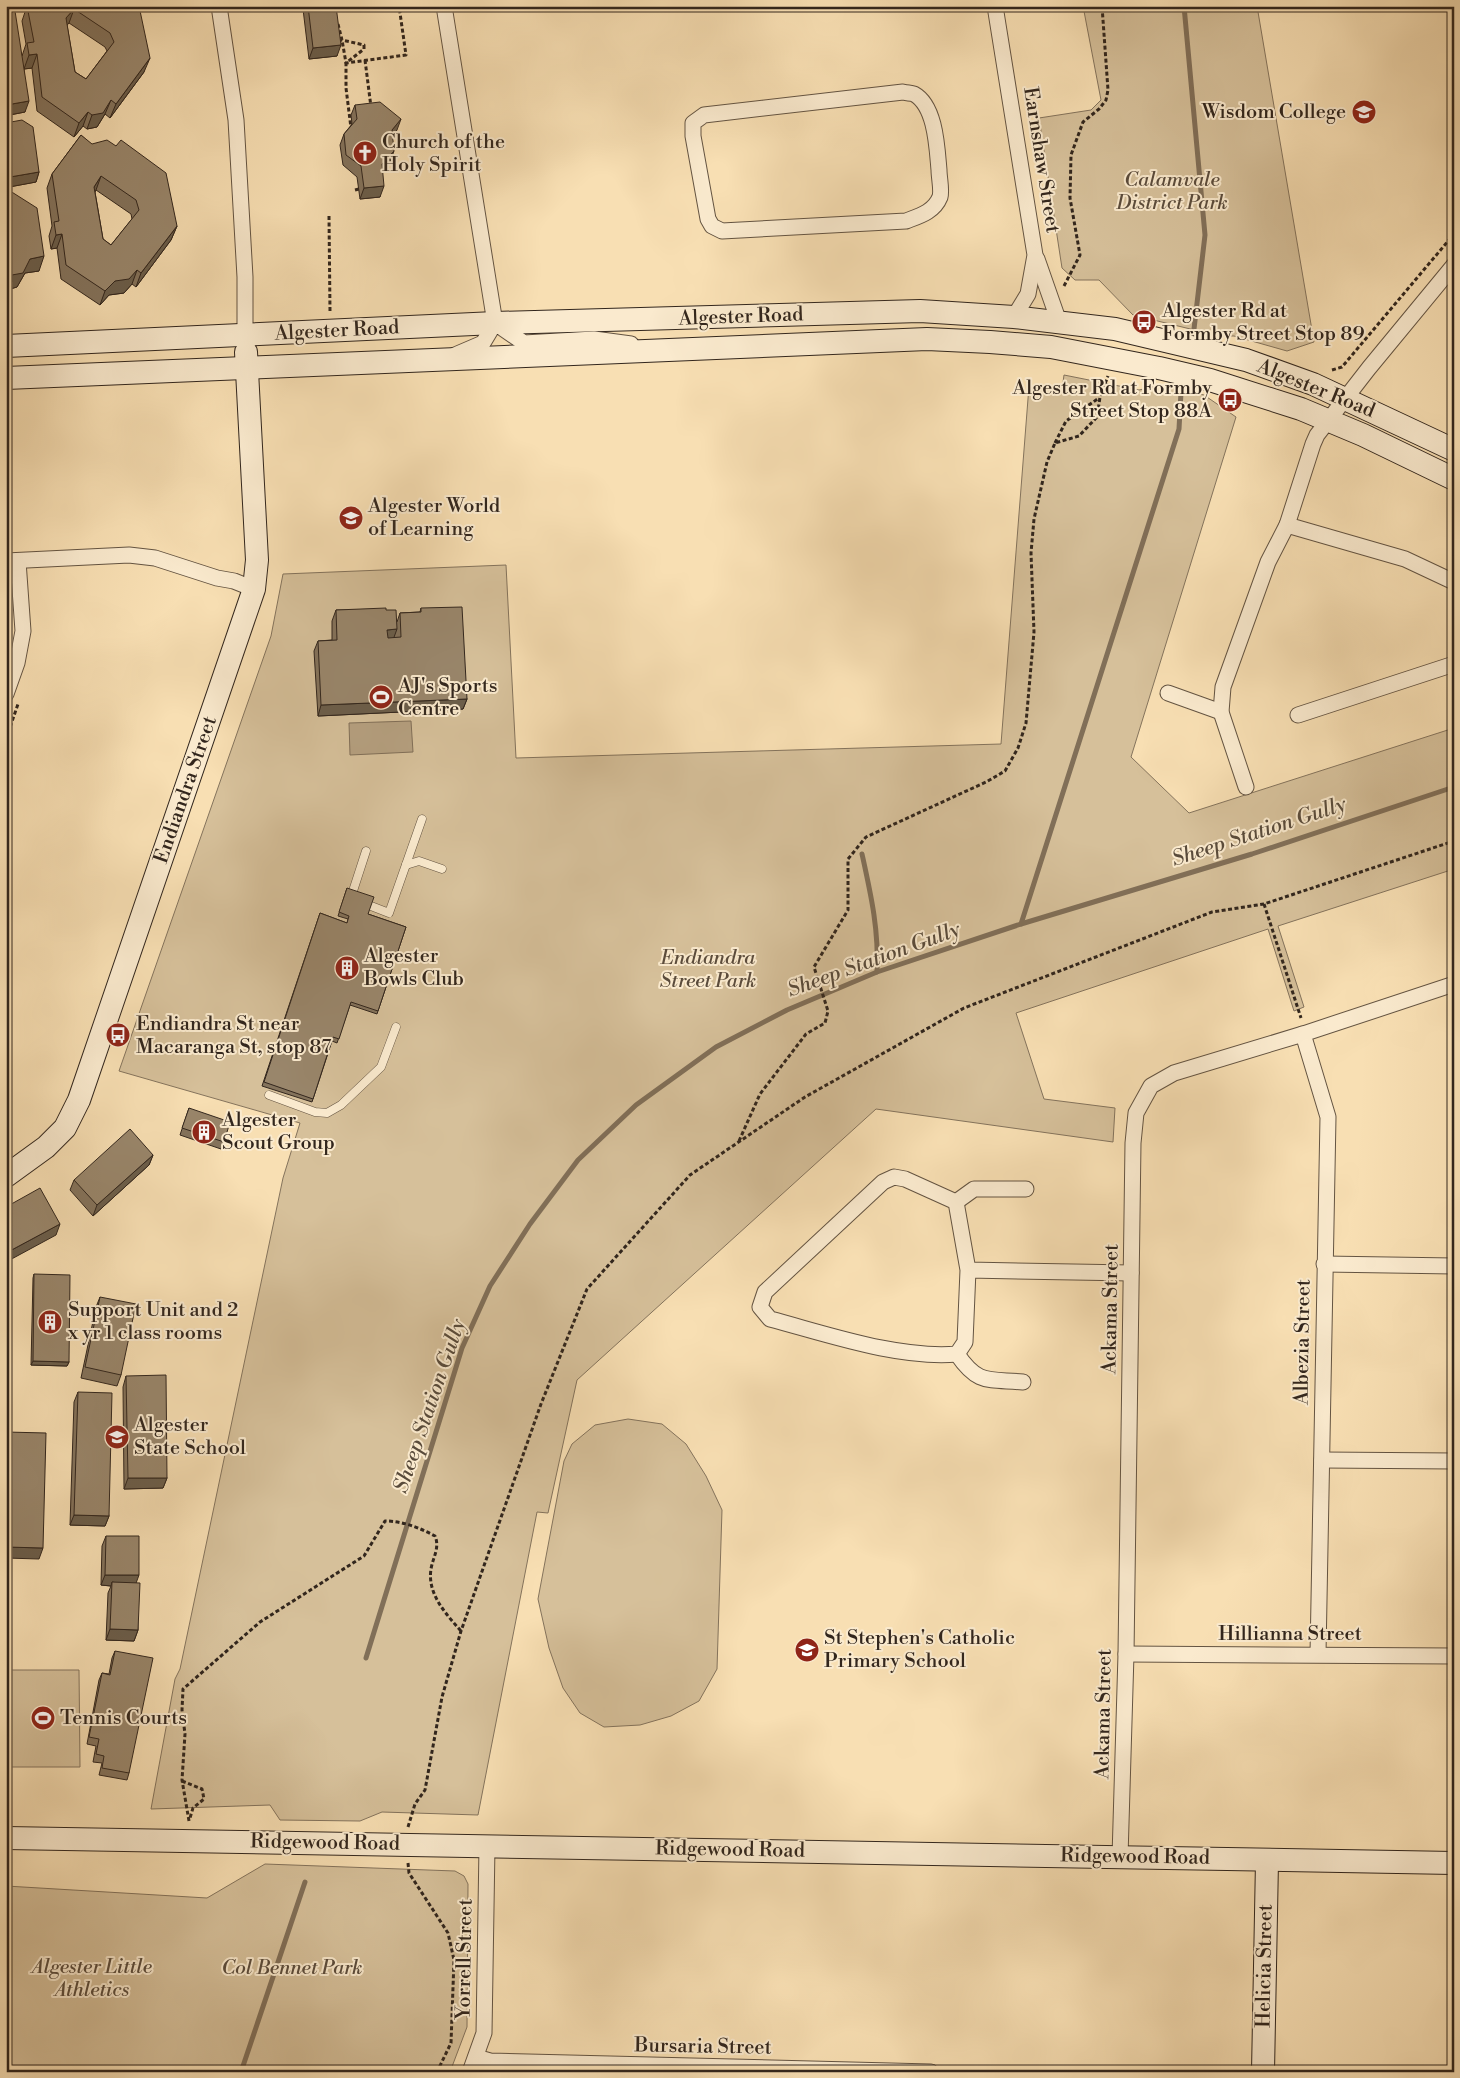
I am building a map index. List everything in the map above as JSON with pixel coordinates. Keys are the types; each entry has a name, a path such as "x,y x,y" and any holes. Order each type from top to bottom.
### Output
{"main road":[{"name":"Algester Road","path":"6,346 494,323 920,311 1014,317 1115,329 1246,360 1313,384 1454,450"},
{"name":"Endiandra Street","path":"6,1176 46,1147 65,1128 79,1100 254,589 257,560 244,336"},
{"name":"Algester Road","path":"6,378 247,366 927,339 990,342 1051,348 1159,368 1210,380 1276,400 1329,420 1454,479"},
{"name":"Ridgewood Road","path":"6,1838 1454,1864"},
{"name":"Helicia Street","path":"1263,2072 1266,1860"}],"street":[{"path":"219,6 236,120 245,277 244,336"},
{"path":"444,6 494,323 483,343 447,359"},
{"name":"Earnshaw Street","path":"995,6 1035,255 1028,294 1014,317"},
{"path":"903,92 914,94 923,102 932,118 936,139 941,196 934,206 923,215 906,221 722,230 712,226 708,219 693,136 693,123 704,116 903,92"},
{"path":"1035,255 1059,322"},
{"path":"1246,786 1221,712 1223,688 1268,562 1287,525 1314,444 1329,420 1369,368 1454,266"},
{"path":"494,323 524,343 594,339 687,350"},
{"path":"1287,525 1405,559 1454,582"},
{"path":"6,694 17,663 23,631 12,561 129,555 155,558 217,578 234,581 254,589"},
{"path":"1298,715 1454,664"},
{"path":"1168,693 1221,712"},
{"name":"Ackama Street","path":"1120,1857 1126,1654 1131,1273 1136,1113 1151,1086 1174,1073 1302,1034 1454,984"},
{"name":"Albezia Street","path":"1302,1034 1328,1117 1318,1654"},
{"path":"894,1178 905,1179 956,1202 968,1270 965,1342 957,1354 940,1356 900,1352 770,1319 760,1307 765,1292 884,1182 894,1178"},
{"path":"956,1202 974,1189 1026,1189"},
{"path":"1324,1264 1454,1266"},
{"path":"968,1270 1131,1273"},
{"path":"957,1354 968,1370 982,1379 1023,1382"},
{"path":"1322,1460 1454,1462"},
{"name":"Hillianna Street","path":"1126,1654 1454,1656"},
{"name":"Yorrell Street","path":"470,2072 484,2033 488,1846"},
{"name":"Bursaria Street","path":"476,2057 490,2061 669,2069 930,2072"}],"lane":[{"path":"371,906 389,913 422,819"},
{"path":"352,894 366,851"},
{"path":"406,865 419,861 442,870"},
{"path":"269,1095 315,1112 327,1113 341,1106 381,1067 396,1027"}],"path":[{"path":"346,63 406,55 399,6"},
{"path":"1065,294 1064,285 1080,255 1070,198 1071,156 1083,122 1099,109 1106,100 1108,90 1102,6"},
{"path":"346,63 364,49 364,46 342,40 335,40 337,20 342,40 346,63 346,88 351,128"},
{"path":"365,60 371,111"},
{"path":"329,216 330,314"},
{"path":"1326,370 1342,367 1454,234"},
{"path":"1055,443 1079,436 1097,417 1100,397 1108,380 1111,360"},
{"path":"738,1142 760,1094 806,1034 825,1023 828,1011 814,967 848,910 848,859 856,847 866,837 986,782 1005,771 1018,748 1026,723 1034,632 1031,553 1034,519 1047,462 1066,421 1100,397"},
{"path":"1264,904 1302,1021 1302,1034"},
{"path":"182,1780 202,1789 204,1799 193,1808 189,1821 182,1780 185,1734 182,1710 183,1689 260,1622 364,1556 386,1521 419,1528 435,1536 438,1544 430,1572 431,1585 442,1609 461,1631"}],"green space":[{"name":"Calamvale District Park","path":"1083,6 1257,6 1314,342 1287,351 1234,336 1219,336 1133,315 1099,280 1075,280 1062,268 1039,118 1091,110 1101,100"},
{"name":"Endiandra Street Park","path":"1064,375 1139,390 1161,385 1204,395 1236,417 1131,757 1189,813 1454,728 1454,869 1278,926 1304,1007 1294,1011 1268,929 1016,1013 1044,1099 1115,1108 1113,1142 876,1109 577,1380 548,1513 537,1512 478,1815 382,1812 360,1821 280,1820 270,1805 151,1809 175,1679 180,1669 283,1178 300,1123 119,1071 271,636 283,574 506,565 516,758 1001,744 1029,386 1062,390"},
{"path":"628,1419 662,1424 686,1444 706,1476 722,1510 717,1669 699,1701 671,1716 640,1725 604,1727 580,1713 563,1688 549,1648 538,1599 564,1461 572,1444 595,1425"},
{"name":"Tennis Courts","path":"6,1670 79,1670 80,1767 6,1767"},
{"name":"Col Bennet Park","path":"265,1864 455,1871 464,1876 468,1884 467,2027 450,2072 6,2072 6,1886 207,1898"}],"shaded area":[{"path":"411,721 413,752 350,755 349,723"}],"building":[{"path":"6,6 15,11 29,101 12,104 8,110 6,109"},
{"path":"27,6 139,6 150,58 116,104 111,100 103,113 92,115 88,112 79,123 42,97 37,54 29,55 27,43 34,42","holes":["74,9 110,33 114,42 86,79 75,72 66,18"]},
{"path":"308,6 336,6 341,45 313,48"},
{"name":"Church of the Holy Spirit","path":"380,102 401,119 392,130 394,151 382,164 384,186 364,188 361,166 346,155 344,134 357,119 355,105"},
{"path":"6,112 9,112 11,122 22,120 33,127 39,172 10,177 6,175"},
{"path":"81,135 92,144 107,140 116,146 121,140 166,173 177,226 141,273 137,270 129,279 115,281 105,291 66,265 62,234 56,235 54,222 59,221 52,174","holes":["101,176 136,200 139,210 111,245 103,239 94,187"]},
{"path":"6,182 10,184 7,189 37,208 44,256 30,259 23,273 12,275 12,282 6,283"},
{"path":"462,607 467,699 321,705 318,641 337,640 336,610 386,608 386,610 396,610 397,629 387,630 388,638 401,637 400,613 421,612 421,608"},
{"name":"Algester Bowls Club","path":"347,888 374,897 368,914 406,927 378,1011 351,1002 339,1039 333,1037 313,1099 264,1082 320,913 347,923 349,916 339,912"},
{"name":"Algester Scout Group","path":"189,1108 230,1122 224,1142 182,1128"},
{"path":"130,1129 153,1155 97,1205 74,1180"},
{"path":"40,1188 60,1224 6,1253 6,1207"},
{"name":"Support Unit and 2 x yr 1 class rooms","path":"34,1274 70,1275 69,1362 33,1361"},
{"path":"100,1297 136,1304 121,1375 85,1367"},
{"path":"166,1375 167,1478 128,1478 126,1376"},
{"path":"78,1392 112,1393 109,1516 74,1515"},
{"path":"6,1432 46,1433 43,1548 6,1547"},
{"path":"106,1536 139,1536 139,1575 105,1575"},
{"path":"112,1582 140,1583 138,1630 110,1629"},
{"path":"115,1651 153,1658 129,1773 102,1768 104,1756 96,1754 99,1739 89,1737 102,1673 110,1675"}],"waterway":[{"path":"1184,6 1205,235 1194,329"},
{"path":"1021,924 1179,429 1181,392"},
{"name":"Sheep Station Gully","path":"366,1658 462,1348 490,1286 530,1224 578,1160 636,1105 716,1047 787,1010 877,972 1021,924 1252,854 1454,787"},
{"path":"862,854 876,927 877,972"},
{"name":"Sheep Station Gully","path":"241,2072 305,1882"}],"place":[{"name":"Wisdom College","path":"1364,112"},
{"name":"Church of the Holy Spirit","path":"365,153"},
{"name":"Algester Rd at Formby Street Stop 89","path":"1144,322"},
{"name":"Algester Rd at Formby Street Stop 88A","path":"1230,400"},
{"name":"Algester World of Learning","path":"351,518"},
{"name":"AJ's Sports Centre","path":"381,697"},
{"name":"Algester Bowls Club","path":"347,968"},
{"name":"Endiandra St near Macaranga St, stop 87","path":"118,1035"},
{"name":"Algester Scout Group","path":"204,1132"},
{"name":"Support Unit and 2 x yr 1 class rooms","path":"50,1322"},
{"name":"Algester State School","path":"117,1437"},
{"name":"St Stephen's Catholic Primary School","path":"807,1650"},
{"name":"Tennis Courts","path":"43,1718"}],"park label":[{"name":"Algester Little Athletics","path":"92,1978"}]}
